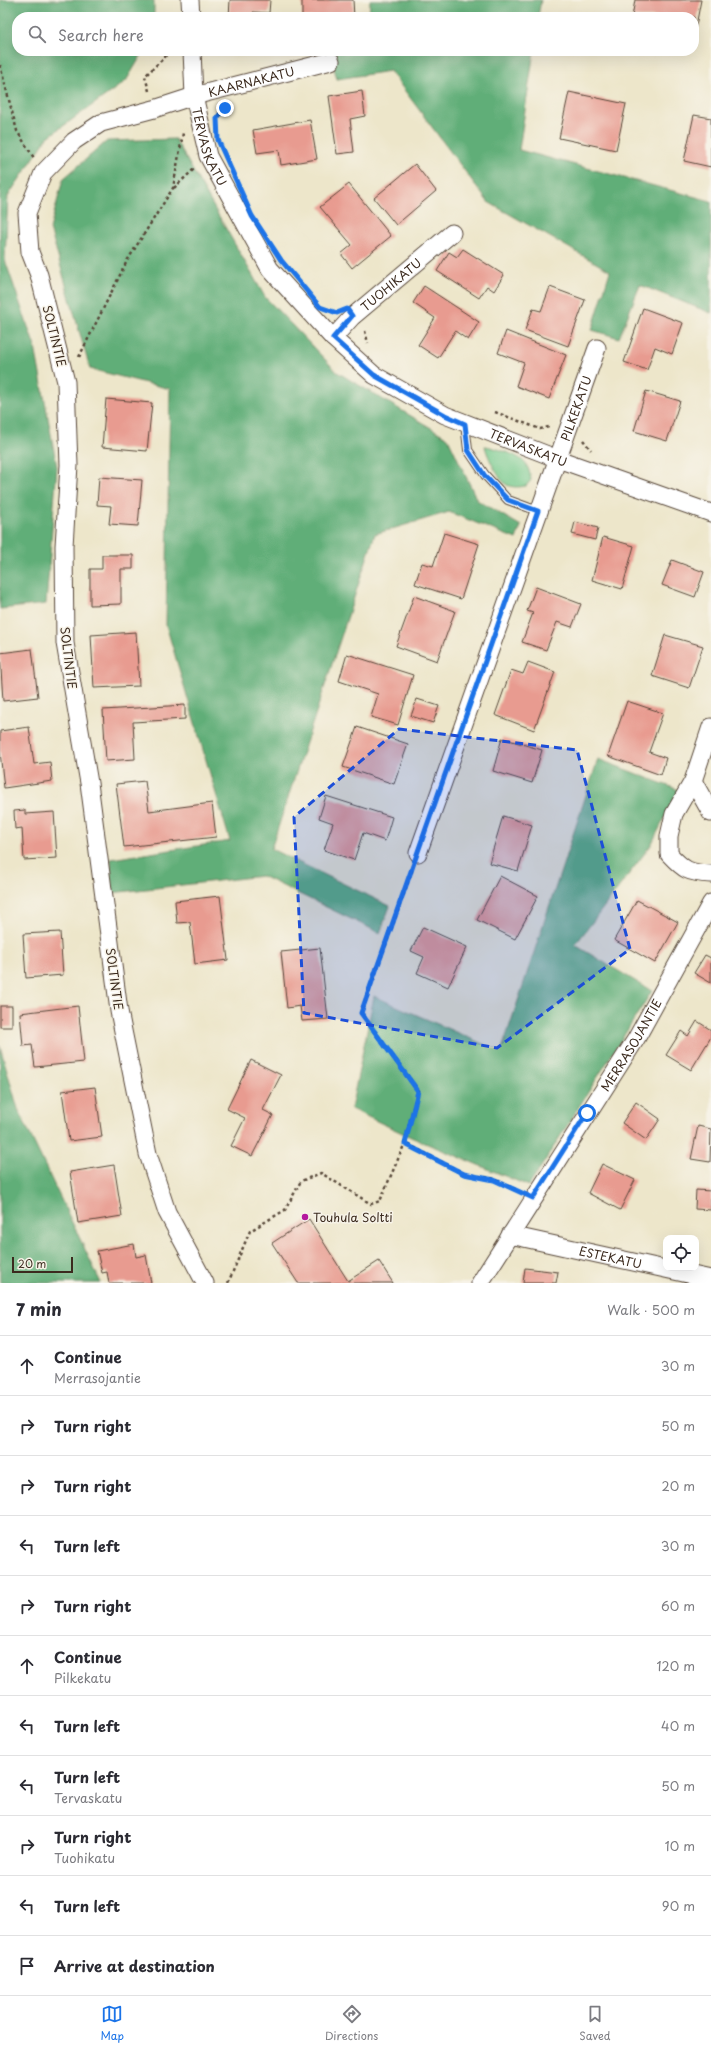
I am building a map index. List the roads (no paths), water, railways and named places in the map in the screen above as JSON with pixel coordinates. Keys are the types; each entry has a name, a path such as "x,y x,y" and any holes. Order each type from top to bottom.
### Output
{"street":[{"path":"190,0 191,12"},
{"name":"TERVASKATU","path":"192,56 194,96 208,156 270,269 333,338 374,375 445,415 465,424 558,459 711,513"},
{"name":"KAARNAKATU","path":"194,96 331,61"},
{"name":"SOLTINTIE","path":"194,96 154,109 101,123 74,141 43,173 27,213 30,252 39,275 66,382 70,465 64,546 65,642 89,783 119,1011 148,1154 167,1212 204,1283"},
{"name":"TUOHIKATU","path":"333,338 352,316 452,233"},
{"name":"PILKEKATU","path":"418,853 597,348"},
{"path":"711,727 693,781 674,814 669,836 669,854 682,868 697,873 711,874"},
{"path":"693,781 711,813"},
{"name":"MERRASOJANTIE","path":"480,1283 636,1039 711,903"},
{"name":"ESTEKATU","path":"510,1235 711,1279"}],"lane":[{"path":"465,424 468,450 485,476 508,500 538,511"}],"place":[{"name":"Touhula Soltti","path":"305,1217"}]}
